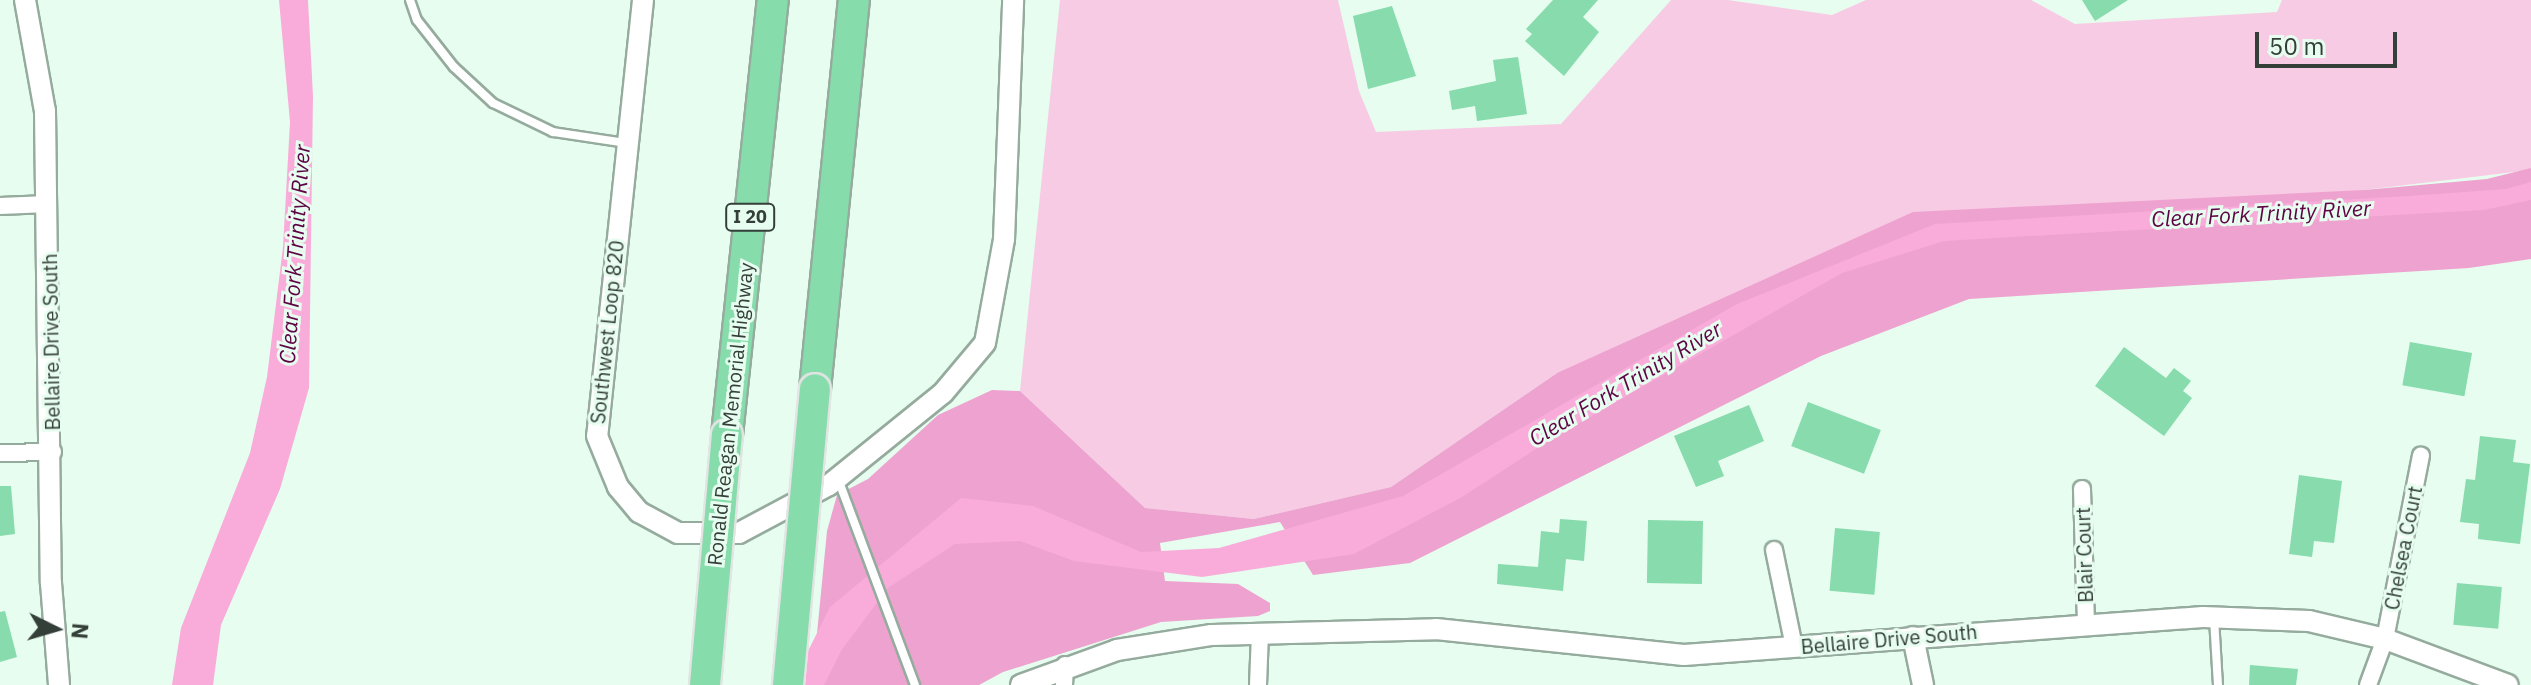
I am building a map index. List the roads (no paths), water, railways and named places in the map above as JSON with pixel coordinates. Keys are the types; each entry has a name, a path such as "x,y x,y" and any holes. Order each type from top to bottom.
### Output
{"highway":[{"name":"Ronald Reagan Memorial Highway","path":"705,685 727,435 773,0"},
{"path":"788,685 854,0"}],"street":[{"name":"Bellaire Drive South","path":"25,0 43,87 53,452 51,583 59,685"},
{"name":"Southwest Loop 820","path":"643,0 597,436 618,487 639,512 678,533 739,533 838,478 943,393 985,343 1004,239 1013,0"},
{"path":"0,206 48,204"},
{"path":"0,453 53,452"},
{"name":"Chelsea Court","path":"2368,685 2385,639 2421,456"},
{"name":"Blair Court","path":"2082,489 2086,622"},
{"path":"1774,550 1794,647"},
{"name":"Bellaire Drive South","path":"1021,685 1065,675 1170,640 1260,633 1436,629 1684,655 2086,622 2214,617 2309,621 2385,639 2508,685"},
{"path":"1258,685 1260,633"},
{"path":"1913,637 1923,685"}],"lane":[{"path":"410,0 417,20 454,67 493,103 553,132 627,143"},
{"path":"838,478 915,685"},
{"path":"2214,617 2218,685"}],"water":[{"name":"Clear Fork Trinity River","path":"279,0 308,0 313,96 309,388 280,489 221,625 213,685 172,685 181,628 250,453 267,377 283,247 290,122"},
{"name":"Clear Fork Trinity River","path":"2531,182 2531,200 2484,210 1944,241 1842,273 1553,438 1462,497 1354,554 1202,577 1074,561 1020,541 955,544 888,588 841,651 824,685 791,685 830,607 961,498 1033,506 1141,552 1219,548 1403,496 1737,304 1935,224 2409,196 2506,189"}]}
